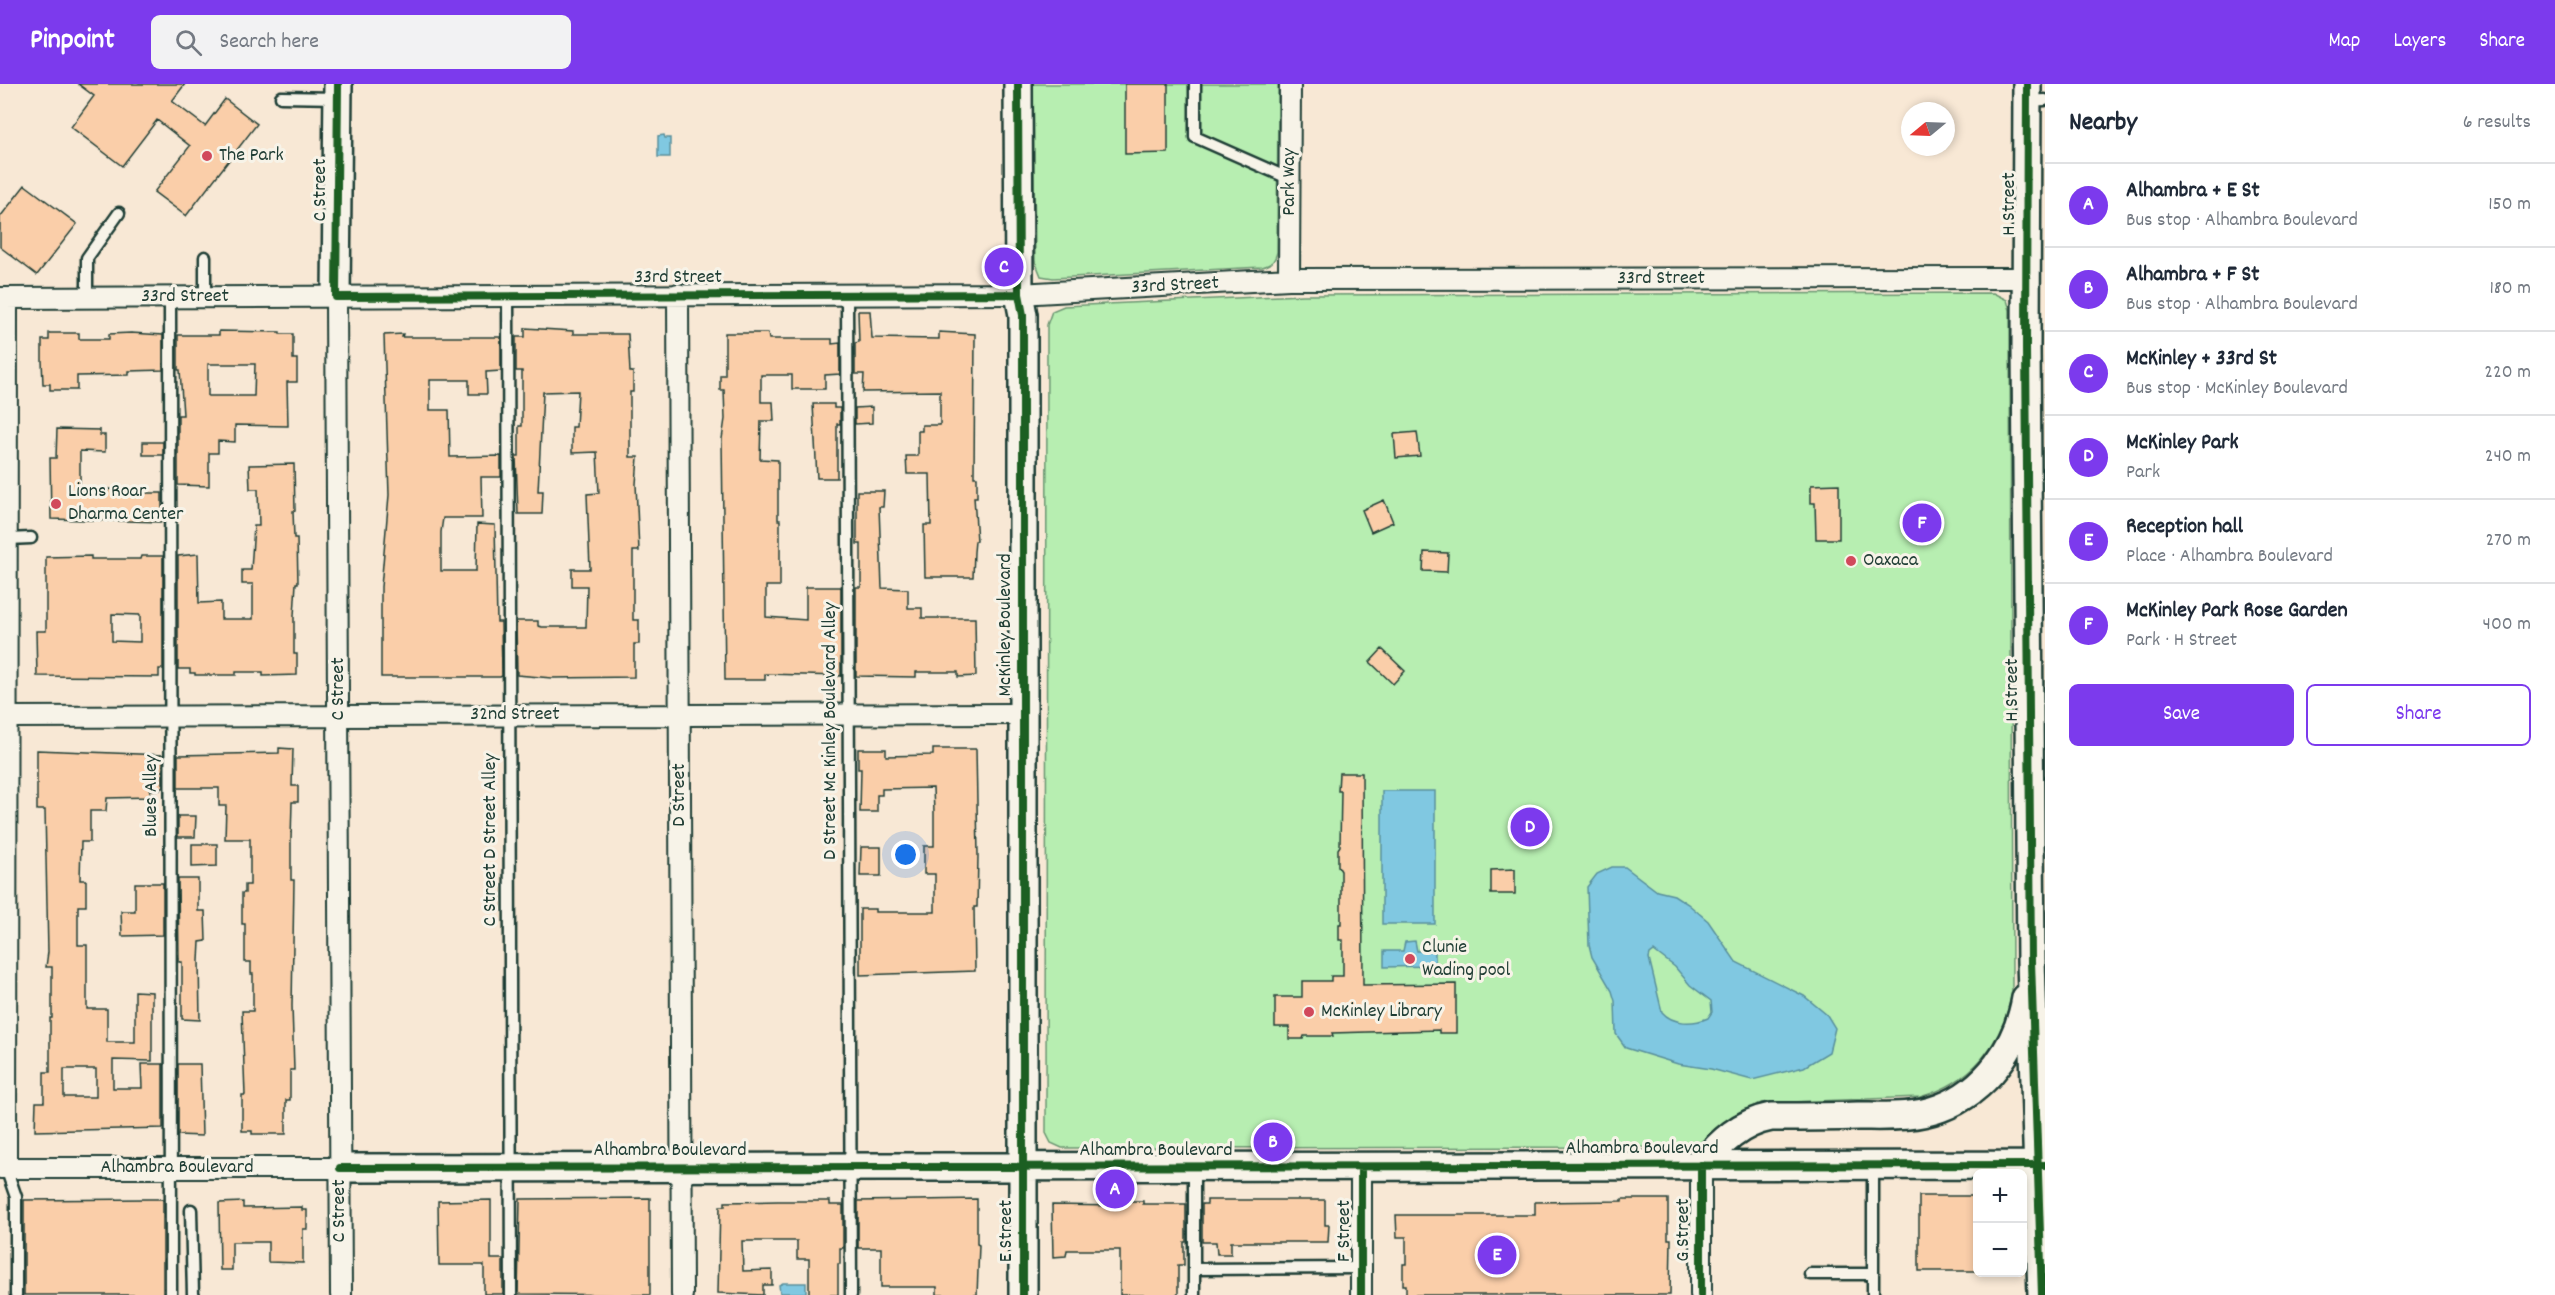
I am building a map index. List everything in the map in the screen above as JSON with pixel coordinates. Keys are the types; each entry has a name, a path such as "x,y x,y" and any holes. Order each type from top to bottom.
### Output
{"street":[{"name":"McKinley Boulevard","path":"1018,84 1019,294 1023,315 1023,1167"},
{"name":"Park Way","path":"1289,279 1290,84"},
{"name":"C Street","path":"338,91 336,297 340,1295"},
{"name":"H Street","path":"2033,95 2031,250 2026,278 2031,348 2037,559 2031,961 2041,1165 2043,1291"},
{"name":"33rd Street","path":"4,298 1019,294 1289,279 2026,278"},
{"name":"D Street","path":"678,294 682,1295"},
{"path":"3,1168 8,539 4,298"},
{"name":"32nd Street","path":"7,717 1023,714"},
{"path":"1701,1165 1728,1137 1758,1119 1895,1116 1938,1109 1955,1102 1985,1078 2006,1052 2024,1005 2031,961"},
{"name":"G Street","path":"1701,1165 1701,1295"},
{"name":"Alhambra Boulevard","path":"3,1168 2041,1165"},
{"name":"E Street","path":"1023,1167 1023,1295"},
{"name":"F Street","path":"1361,1167 1361,1295"}],"lane":[{"path":"1195,84 1195,137 1290,179"},
{"path":"281,97 338,91"},
{"path":"87,298 87,258 119,213"},
{"path":"205,257 205,297"},
{"name":"D Street Mc Kinley Boulevard Alley","path":"847,294 851,1295"},
{"name":"C Street D Street Alley","path":"508,296 511,1295"},
{"name":"Blues Alley","path":"170,297 171,1295"},
{"path":"8,539 31,538"},
{"path":"158,538 170,538"},
{"path":"1873,1165 1873,1295"},
{"path":"1194,1167 1194,1295"},
{"path":"3,1168 16,1197 16,1295"},
{"path":"191,1210 193,1295"},
{"path":"1194,1269 1361,1268"},
{"path":"1810,1274 1873,1274"}],"green space":[{"path":"1033,84 1278,84 1277,252 1274,260 1262,267 1053,278 1041,276 1035,261"},
{"path":"1993,293 2007,300 2010,310 2012,992 2001,1028 1982,1059 1969,1071 1955,1082 1920,1097 1763,1103 1733,1116 1706,1140 1693,1147 1062,1148 1051,1143 1046,1133 1047,325 1052,311 1064,306 1303,295"}],"water":[{"path":"664,135 665,138 670,138 670,157 658,157 658,136"},
{"path":"1382,791 1435,791 1435,924 1382,924"},
{"path":"1612,867 1625,867 1657,891 1674,895 1688,904 1708,921 1736,962 1804,996 1827,1015 1835,1028 1829,1052 1804,1067 1752,1080 1711,1069 1678,1064 1626,1048 1616,1034 1615,1001 1612,991 1592,957 1589,945 1587,887 1597,874","holes":["1654,951 1675,967 1690,985 1711,1001 1712,1012 1708,1018 1684,1022 1672,1019 1662,1012 1650,954"]},
{"name":"Clunie Wading pool","path":"1415,941 1417,951 1435,951 1435,966 1384,967 1384,951 1403,951 1405,942"},
{"path":"806,1283 806,1293 780,1293 779,1285"}],"building":[{"name":"The Park","path":"78,84 185,84 172,101 205,126 225,99 257,124 186,216 154,192 190,146 157,120 122,166 71,127 94,96"},
{"path":"1125,84 1168,84 1168,153 1125,154"},
{"path":"25,185 77,224 37,275 0,247 0,217"},
{"path":"858,311 870,311 872,338 939,339 939,332 975,334 974,477 977,477 977,497 974,497 977,541 975,541 973,577 925,577 924,525 931,525 930,474 907,474 906,456 918,456 918,431 922,431 922,425 940,425 940,391 863,392 864,374 855,374 855,343 859,342"},
{"path":"525,328 573,331 573,334 628,334 630,372 633,372 633,392 630,392 630,457 638,457 636,484 639,551 633,551 633,620 639,620 639,644 634,644 634,677 552,678 517,675 516,621 538,621 538,626 542,627 586,627 587,586 572,586 572,569 590,569 587,494 599,493 597,452 572,453 572,427 576,427 578,391 543,392 538,491 543,491 542,514 518,514 516,456 519,456 519,426 522,426 522,371 516,371 516,337 525,337"},
{"path":"219,331 293,334 293,359 297,359 297,382 287,382 288,426 235,425 235,442 218,441 218,453 209,453 209,486 178,485 178,415 183,415 180,370 178,370 178,335 219,335","holes":["208,364 255,364 254,396 208,396"]},
{"path":"49,333 79,333 79,339 109,339 109,334 163,335 163,370 129,371 129,375 77,376 77,390 50,390 50,384 43,384 42,360 42,340 49,340"},
{"path":"725,333 768,333 769,339 832,339 832,344 840,343 840,374 825,375 825,389 792,389 792,375 761,375 761,402 773,402 774,421 761,421 760,459 778,460 780,586 766,586 766,617 806,620 806,587 841,587 841,676 765,674 765,680 725,680 722,439 725,419 724,390 720,390 720,375 725,375"},
{"path":"403,334 402,337 501,337 501,371 486,372 487,394 469,394 469,380 430,380 430,410 449,410 450,457 501,456 501,477 481,477 482,518 443,518 441,532 441,571 476,571 477,524 495,525 497,622 501,622 502,676 500,677 381,677 381,587 389,495 384,335"},
{"path":"813,404 834,404 834,408 840,408 840,424 837,424 837,478 817,478"},
{"path":"872,407 872,423 855,424 855,408"},
{"path":"57,429 100,430 100,435 105,435 105,452 80,451 80,491 108,491 108,489 128,490 128,493 162,493 162,522 51,519 50,458 56,458"},
{"path":"1417,432 1420,456 1396,458 1394,434"},
{"path":"143,442 163,442 163,455 143,455"},
{"path":"294,464 295,511 293,511 294,538 297,538 298,583 296,583 294,616 294,654 297,654 297,675 263,676 263,672 236,672 236,675 195,675 195,673 190,673 190,669 178,669 178,556 198,554 199,603 221,602 221,619 253,619 253,584 242,584 242,570 251,570 254,526 259,526 258,489 250,489 249,465"},
{"path":"1839,484 1839,539 1816,539 1815,503 1811,503 1811,485"},
{"path":"857,491 884,491 883,507 879,507 882,588 908,589 908,608 922,608 922,618 975,618 976,676 958,677 958,672 916,672 916,677 856,676 856,587 861,587 861,544 857,544"},
{"path":"1384,500 1393,522 1371,532 1362,510"},
{"path":"1424,552 1448,553 1447,572 1423,571"},
{"path":"91,556 91,559 140,559 141,556 163,556 163,669 159,669 159,677 37,676 36,631 46,631 46,557","holes":["112,614 140,615 140,642 112,641"]},
{"path":"1382,649 1405,671 1393,684 1370,662"},
{"path":"279,748 293,749 292,786 298,786 298,802 292,802 291,839 291,880 294,880 292,1006 294,1070 290,1070 290,1100 286,1100 286,1134 252,1134 252,1131 242,1131 242,1095 245,1095 242,1011 253,1011 253,974 251,974 251,962 245,962 245,924 242,924 242,893 245,893 245,885 250,885 250,839 225,839 226,806 219,806 219,788 178,788 178,755 279,753"},
{"path":"858,749 886,749 886,756 933,755 933,749 976,749 978,856 977,907 974,907 975,971 860,975 860,909 875,909 875,912 935,912 935,874 924,874 924,846 934,846 933,788 882,789 882,795 877,795 877,812 860,812 861,769 858,769"},
{"path":"37,750 163,755 163,788 150,790 150,797 107,798 106,811 90,811 90,842 81,842 80,880 86,880 86,906 78,906 78,945 87,945 87,1009 107,1009 107,1042 135,1042 135,991 152,992 152,1061 113,1060 113,1088 142,1088 141,1064 163,1064 163,1128 35,1131 36,1102 44,1102 44,1072 50,1072 50,1018 52,1018 52,967 46,967 48,952 45,810 37,810","holes":["64,1069 96,1069 96,1097 64,1097"]},
{"path":"1339,773 1362,773 1363,985 1456,984 1456,1033 1439,1033 1439,1030 1332,1033 1333,1036 1304,1036 1303,1039 1289,1039 1289,1027 1275,1027 1275,997 1302,997 1302,981 1331,981 1331,976 1343,976 1343,940 1339,940 1341,871 1338,866 1338,849 1340,846 1341,791 1338,791"},
{"path":"178,816 196,816 195,837 178,837"},
{"path":"192,844 217,844 217,866 192,867"},
{"path":"861,847 881,847 881,876 860,876"},
{"path":"1515,869 1515,894 1491,894 1491,870"},
{"path":"178,879 198,879 198,911 205,911 206,941 200,942 199,961 200,1020 182,1019"},
{"path":"135,883 163,883 163,935 122,936 121,911 135,911"},
{"path":"178,1064 200,1064 202,1136 178,1135"},
{"path":"1919,1196 1973,1196 1973,1271 1919,1271"},
{"path":"650,1198 650,1295 518,1294 520,1199"},
{"path":"163,1199 163,1295 24,1295 24,1200"},
{"path":"977,1199 977,1244 979,1245 977,1295 937,1295 937,1287 881,1287 881,1248 858,1248 858,1201"},
{"path":"1622,1199 1668,1199 1668,1239 1671,1239 1670,1295 1406,1295 1406,1285 1403,1285 1403,1264 1406,1264 1406,1237 1397,1237 1396,1215 1535,1215 1535,1202 1622,1201"},
{"path":"491,1200 491,1259 503,1259 503,1294 484,1294 484,1265 439,1265 438,1201"},
{"path":"1207,1200 1325,1200 1325,1225 1329,1225 1328,1242 1231,1242 1231,1254 1217,1254 1216,1242 1202,1242 1202,1204 1207,1204"},
{"path":"830,1201 830,1205 843,1205 843,1248 840,1248 840,1264 838,1264 838,1295 809,1295 809,1259 797,1259 797,1241 742,1241 743,1271 772,1270 772,1285 763,1285 763,1295 718,1293 720,1206 725,1206 725,1202"},
{"path":"1119,1201 1143,1201 1143,1204 1186,1204 1184,1265 1178,1265 1178,1295 1120,1295 1120,1250 1067,1250 1066,1256 1053,1257 1052,1205 1119,1206"},
{"path":"243,1202 243,1208 302,1207 302,1210 307,1210 307,1229 303,1229 303,1263 268,1262 268,1242 232,1242 232,1270 220,1270 219,1203"}],"cycle path":[{"path":"338,84 336,297 1019,294"},
{"path":"1018,84 1019,294 1023,315 1023,1295"},
{"path":"2027,84 2026,348 2031,961 2042,1295"},
{"path":"1701,1165 1701,1295"},
{"path":"340,1168 2045,1165"},
{"path":"1361,1167 1361,1295"}],"place":[{"name":"The Park","path":"207,156"},
{"name":"McKinley + 33rd St","path":"1004,267"},
{"name":"Lions Roar Dharma Center","path":"56,504"},
{"name":"McKinley Park Rose Garden","path":"1922,523"},
{"name":"Oaxaca","path":"1851,561"},
{"name":"McKinley Park","path":"1530,827"},
{"name":"Clunie Wading pool","path":"1410,959"},
{"name":"McKinley Library","path":"1309,1012"},
{"name":"Alhambra + F St","path":"1273,1142"},
{"name":"Alhambra + E St","path":"1115,1189"},
{"name":"Reception hall","path":"1497,1255"}]}
